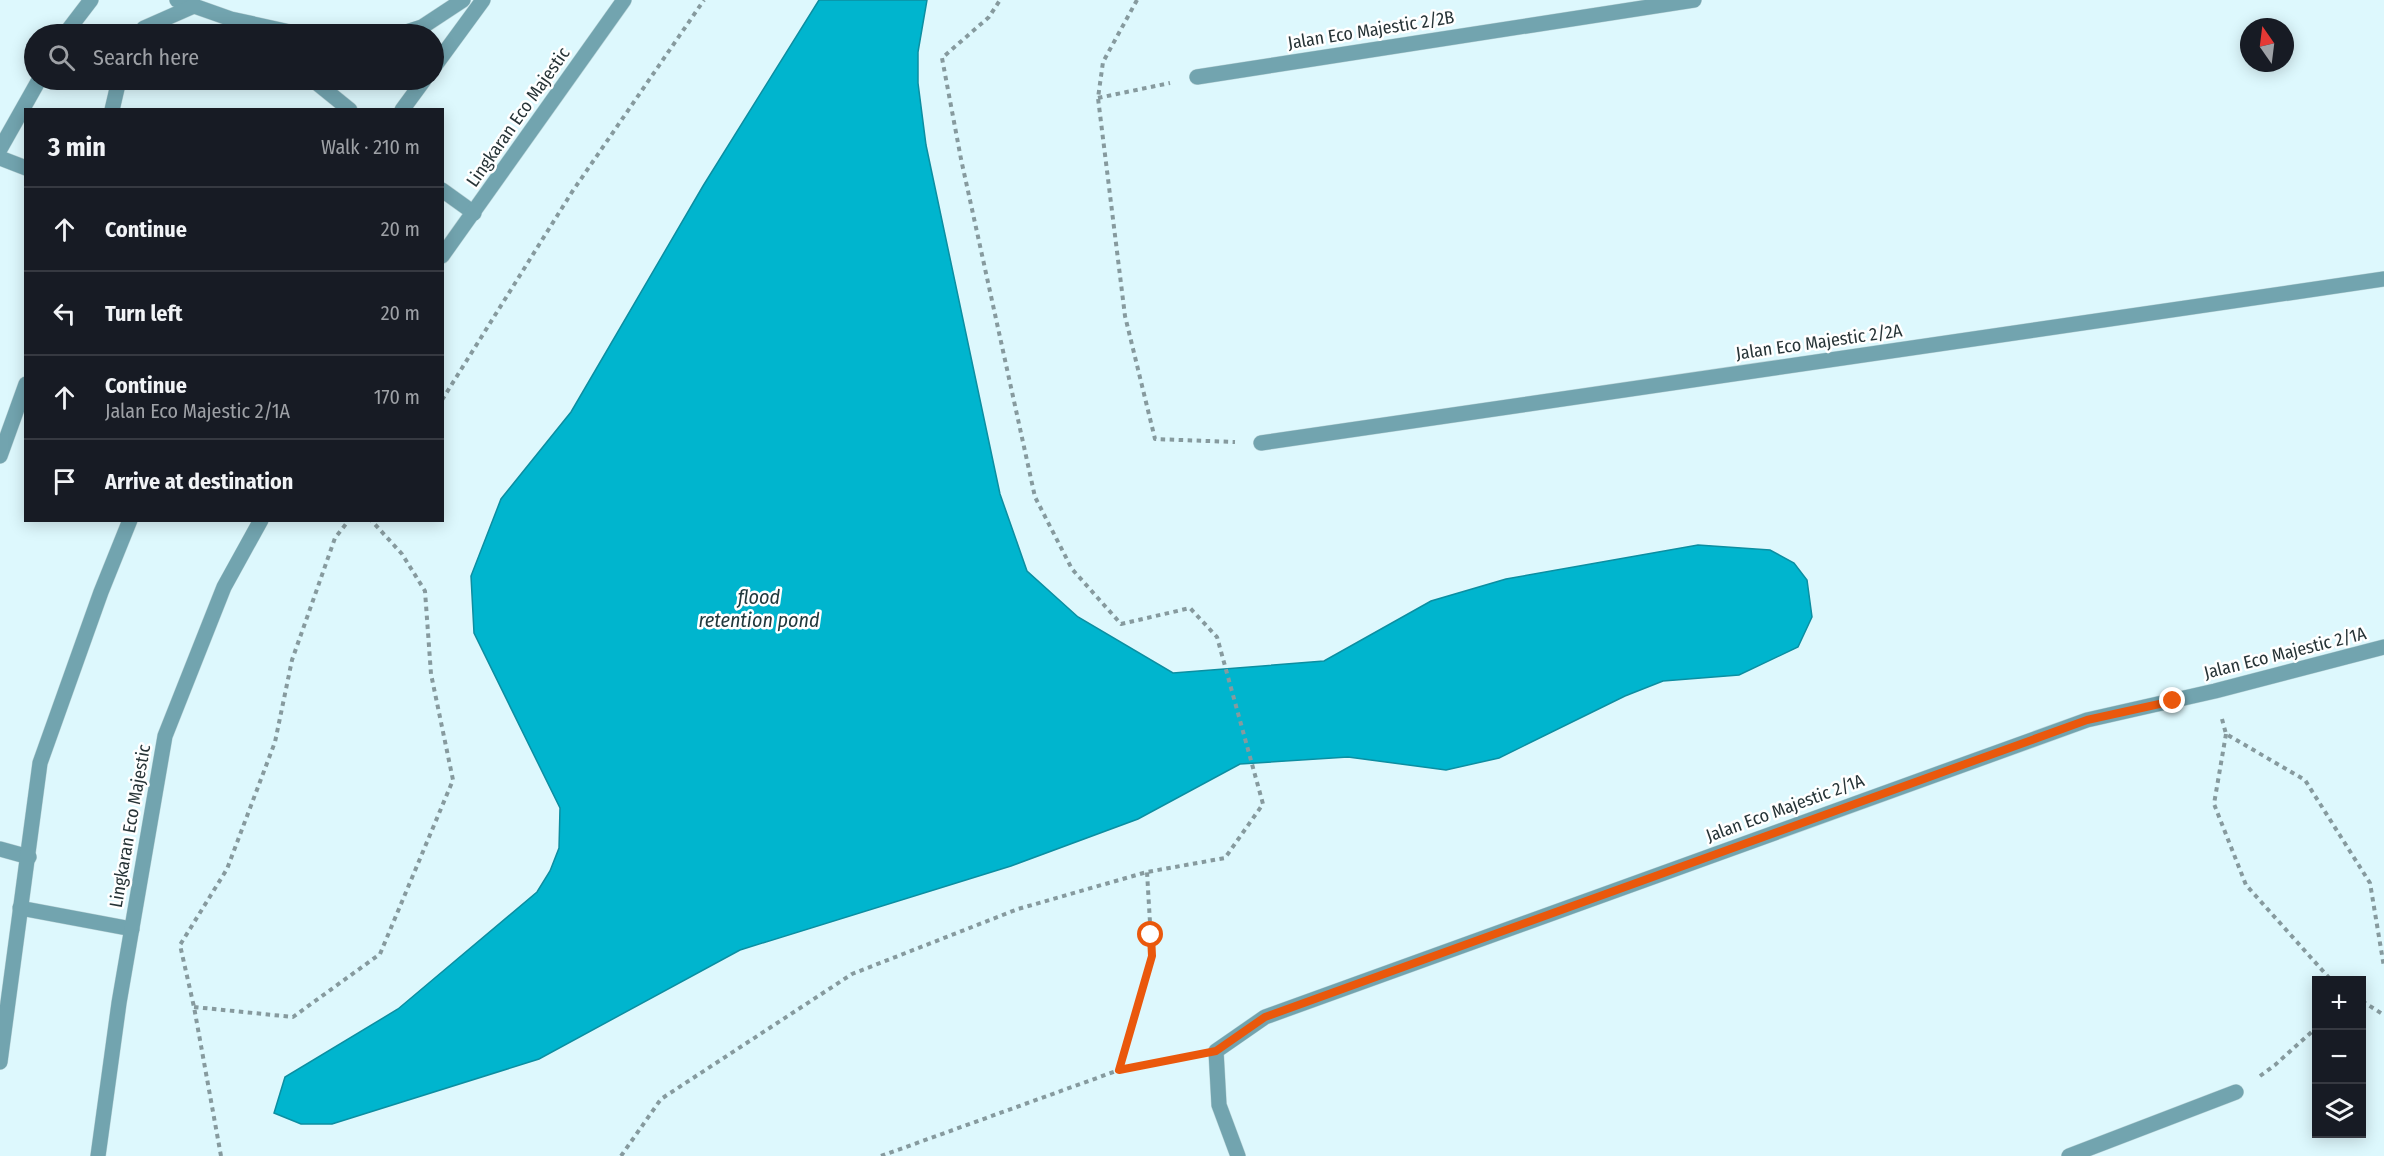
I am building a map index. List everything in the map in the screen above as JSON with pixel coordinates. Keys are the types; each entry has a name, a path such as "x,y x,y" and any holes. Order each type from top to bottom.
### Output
{"street":[{"path":"73,24 91,0"},
{"path":"177,0 231,19 254,24"},
{"path":"427,24 463,0"},
{"path":"444,53 483,0"},
{"name":"Lingkaran Eco Majestic","path":"444,253 624,0"},
{"name":"Jalan Eco Majestic 2/2B","path":"1197,77 1694,0"},
{"path":"153,24 194,6"},
{"path":"231,19 238,24"},
{"path":"0,149 33,90"},
{"path":"112,108 117,90"},
{"path":"325,90 348,108"},
{"path":"403,108 417,90"},
{"path":"0,158 24,167"},
{"path":"444,191 474,213"},
{"name":"Jalan Eco Majestic 2/2A","path":"1261,443 2384,279"},
{"path":"0,456 24,390"},
{"path":"0,1062 7,954 20,908 40,763 101,592 129,522"},
{"name":"Lingkaran Eco Majestic","path":"98,1156 132,929 165,736 224,587 260,522"},
{"name":"Jalan Eco Majestic 2/1A","path":"1216,1051 1265,1017 2087,720 2215,691 2384,647"},
{"path":"0,849 28,857"},
{"path":"20,908 132,929"},
{"path":"1216,1051 1219,1105 1238,1156"},
{"path":"2069,1156 2236,1092"}],"path":[{"path":"444,397 572,192 704,0"},
{"path":"621,1156 661,1099 852,974 1018,909 1147,872 1226,858 1263,804 1217,637 1190,608 1121,624 1072,569 1035,497 961,159 942,57 989,17 999,0"},
{"path":"1137,0 1102,62 1098,98 1125,316 1155,439 1261,443"},
{"path":"1098,98 1197,77"},
{"path":"221,1156 194,1007 180,945 227,869 274,741 292,660 335,538 347,522"},
{"path":"194,1007 292,1017 380,954 453,780 431,674 425,591 402,554 372,522"},
{"path":"2215,691 2226,734 2214,804 2246,885 2327,976"},
{"path":"2226,734 2305,780 2370,883 2384,967"},
{"path":"1119,1070 1152,956 1147,872"},
{"path":"2366,1003 2384,1015"},
{"path":"2236,1092 2275,1065 2314,1030"},
{"path":"881,1156 1119,1070 1216,1051"}],"water":[{"name":"flood retention pond","path":"819,0 927,0 918,52 918,83 926,145 1000,494 1027,571 1078,617 1173,673 1324,661 1431,601 1506,579 1698,545 1770,550 1794,563 1807,580 1812,617 1798,647 1739,675 1663,681 1625,696 1499,758 1446,770 1348,757 1240,764 1138,819 1011,866 740,950 539,1059 332,1124 301,1124 274,1113 285,1077 398,1009 537,892 550,871 559,848 560,808 474,633 471,576 501,499 571,412 703,186"}],"route":[{"path":"1151,935 1152,956 1119,1070 1216,1051 1265,1017 2087,720 2173,701"}]}
